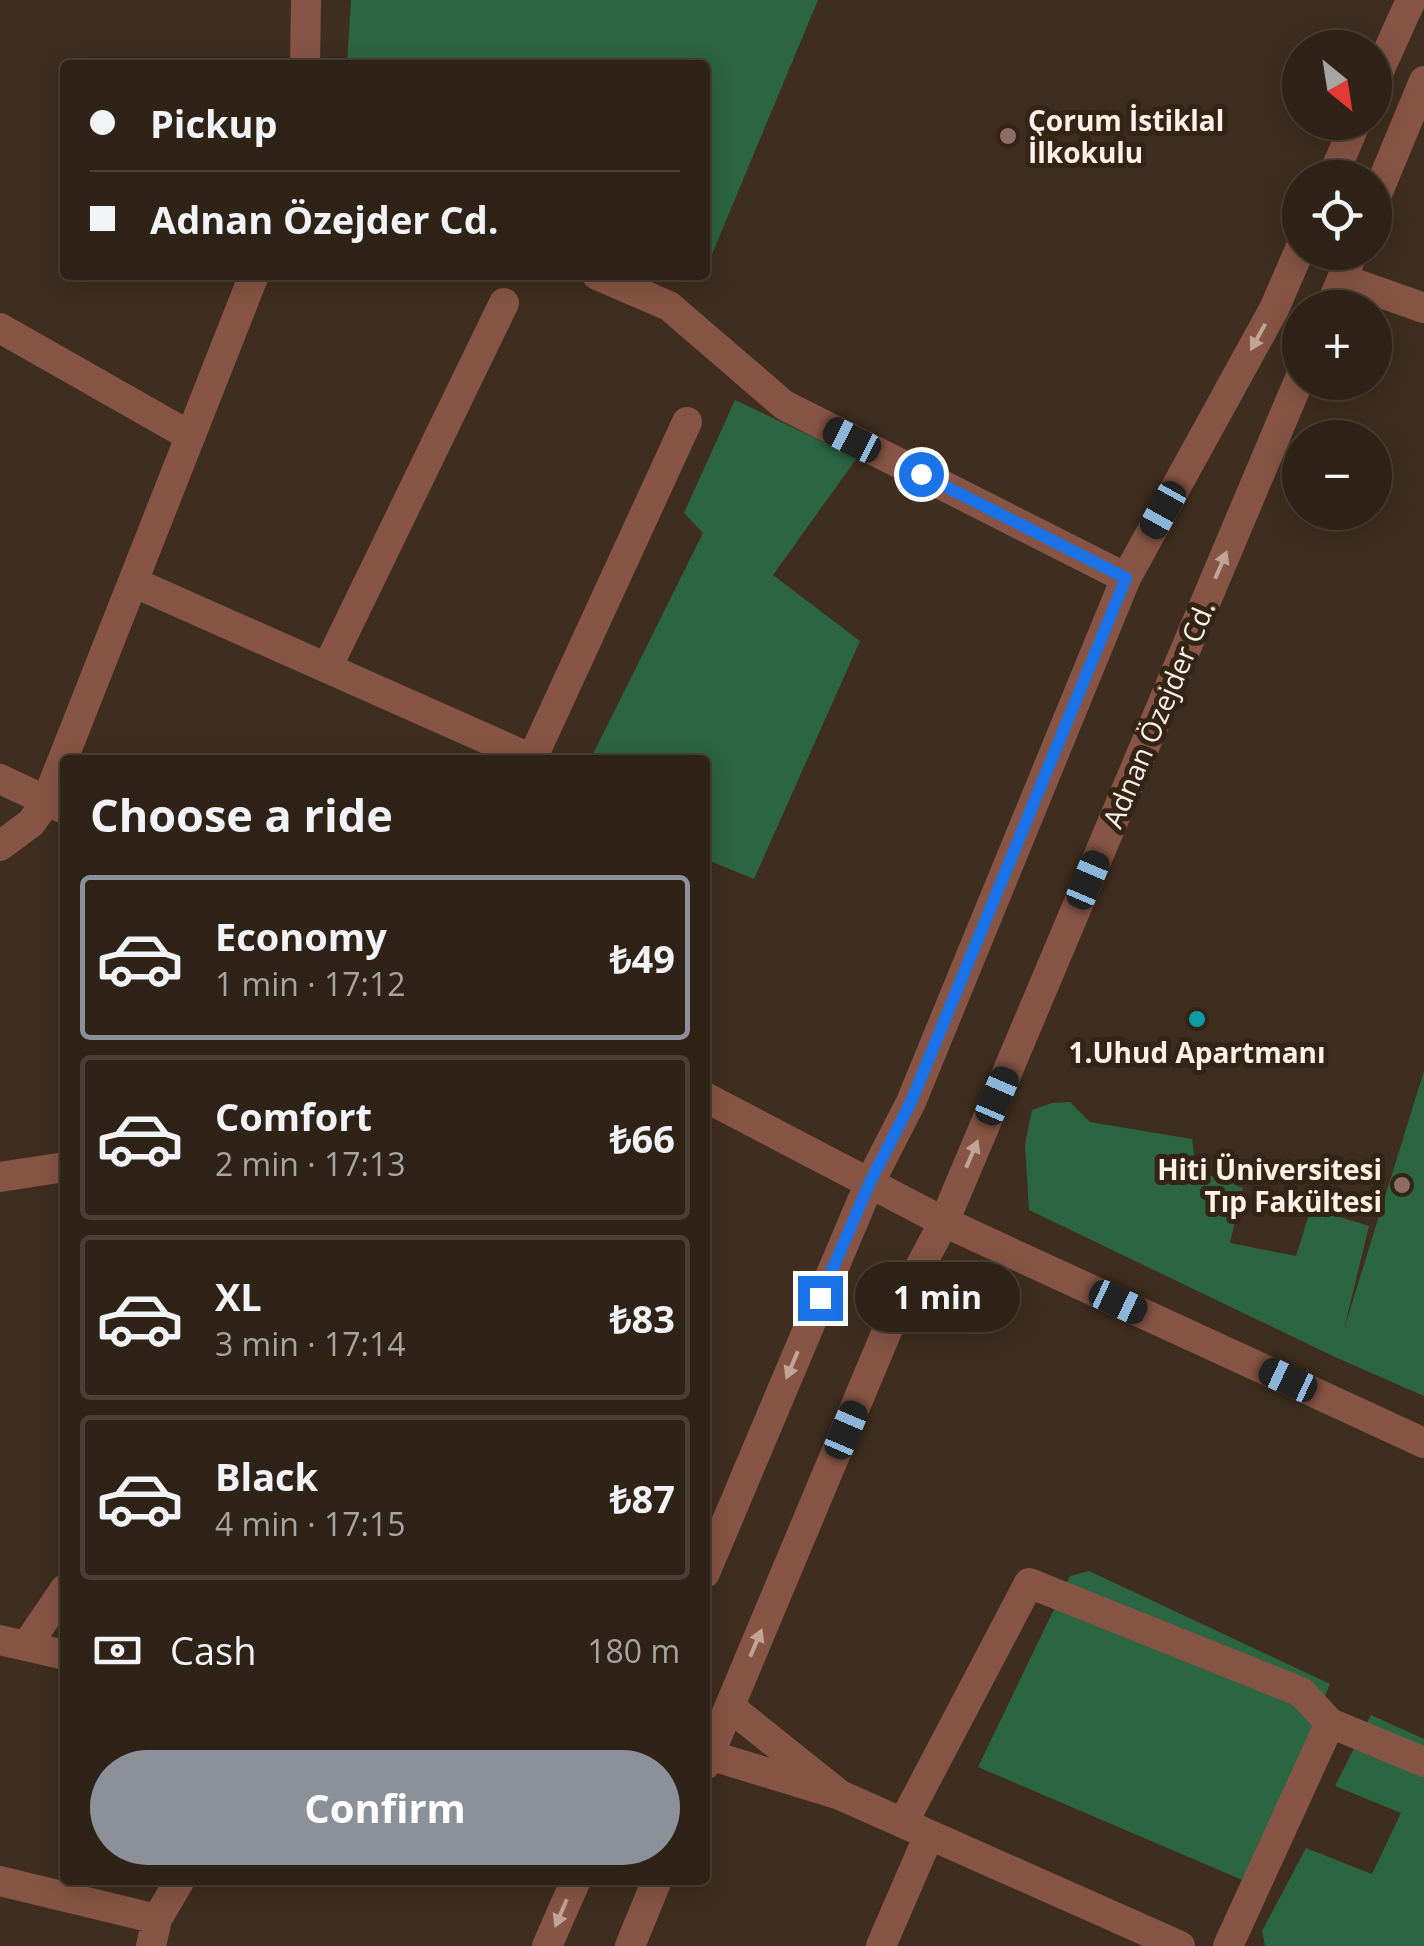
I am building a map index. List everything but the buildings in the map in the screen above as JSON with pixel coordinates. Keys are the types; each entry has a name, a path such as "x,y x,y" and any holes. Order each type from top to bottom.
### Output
{"street":[{"path":"305,60 306,0"},
{"path":"1392,41 1410,0"},
{"path":"1391,160 1424,80"},
{"path":"710,1561 870,1182 911,1102 1126,578 1274,309 1291,270"},
{"path":"1354,270 1424,308"},
{"path":"73,755 133,582 252,280"},
{"path":"609,280 669,306 784,405 1126,578"},
{"path":"326,668 504,303"},
{"path":"0,328 190,436"},
{"name":"Adnan Özejder Cd.","path":"710,1753 892,1319 944,1222 1291,400"},
{"path":"534,755 688,422"},
{"path":"133,582 521,755"},
{"path":"0,779 55,806 0,846"},
{"path":"710,1103 944,1222 1424,1442"},
{"path":"0,1177 60,1169"},
{"path":"881,1946 916,1829 1029,1583 1301,1692 1330,1723 1424,1762"},
{"path":"13,1642 60,1594"},
{"path":"13,1642 60,1654"},
{"path":"730,1707 840,1796"},
{"path":"1228,1946 1330,1723"},
{"path":"710,1761 840,1796 1180,1946"},
{"path":"0,1881 154,1932 178,1885"},
{"path":"548,1946 574,1885"},
{"path":"630,1946 655,1885"}],"green space":[{"path":"351,0 818,0 710,259 710,60 347,60"},
{"path":"735,400 857,458 773,575 860,641 754,879 710,861 710,755 592,755 703,533 684,513"},
{"path":"1424,1071 1424,1396 1029,1210 1025,1144 1032,1110 1070,1102 1090,1122 1192,1139 1196,1170 1243,1188 1230,1243 1296,1256 1311,1208 1369,1226 1344,1329"},
{"path":"1089,1571 1330,1684 1247,1882 978,1767 1070,1576"},
{"path":"1371,1715 1424,1739 1424,1946 1265,1946 1262,1931 1306,1848 1372,1874 1401,1813 1335,1786"}],"place":[{"name":"Çorum İstiklal İlkokulu","path":"1008,136"},
{"name":"1.Uhud Apartmanı","path":"1197,1019"},
{"name":"Hiti Üniversitesi Tıp Fakültesi","path":"1402,1185"}],"route":[{"path":"820,1298 870,1182 911,1102 1126,578 921,474"}]}
